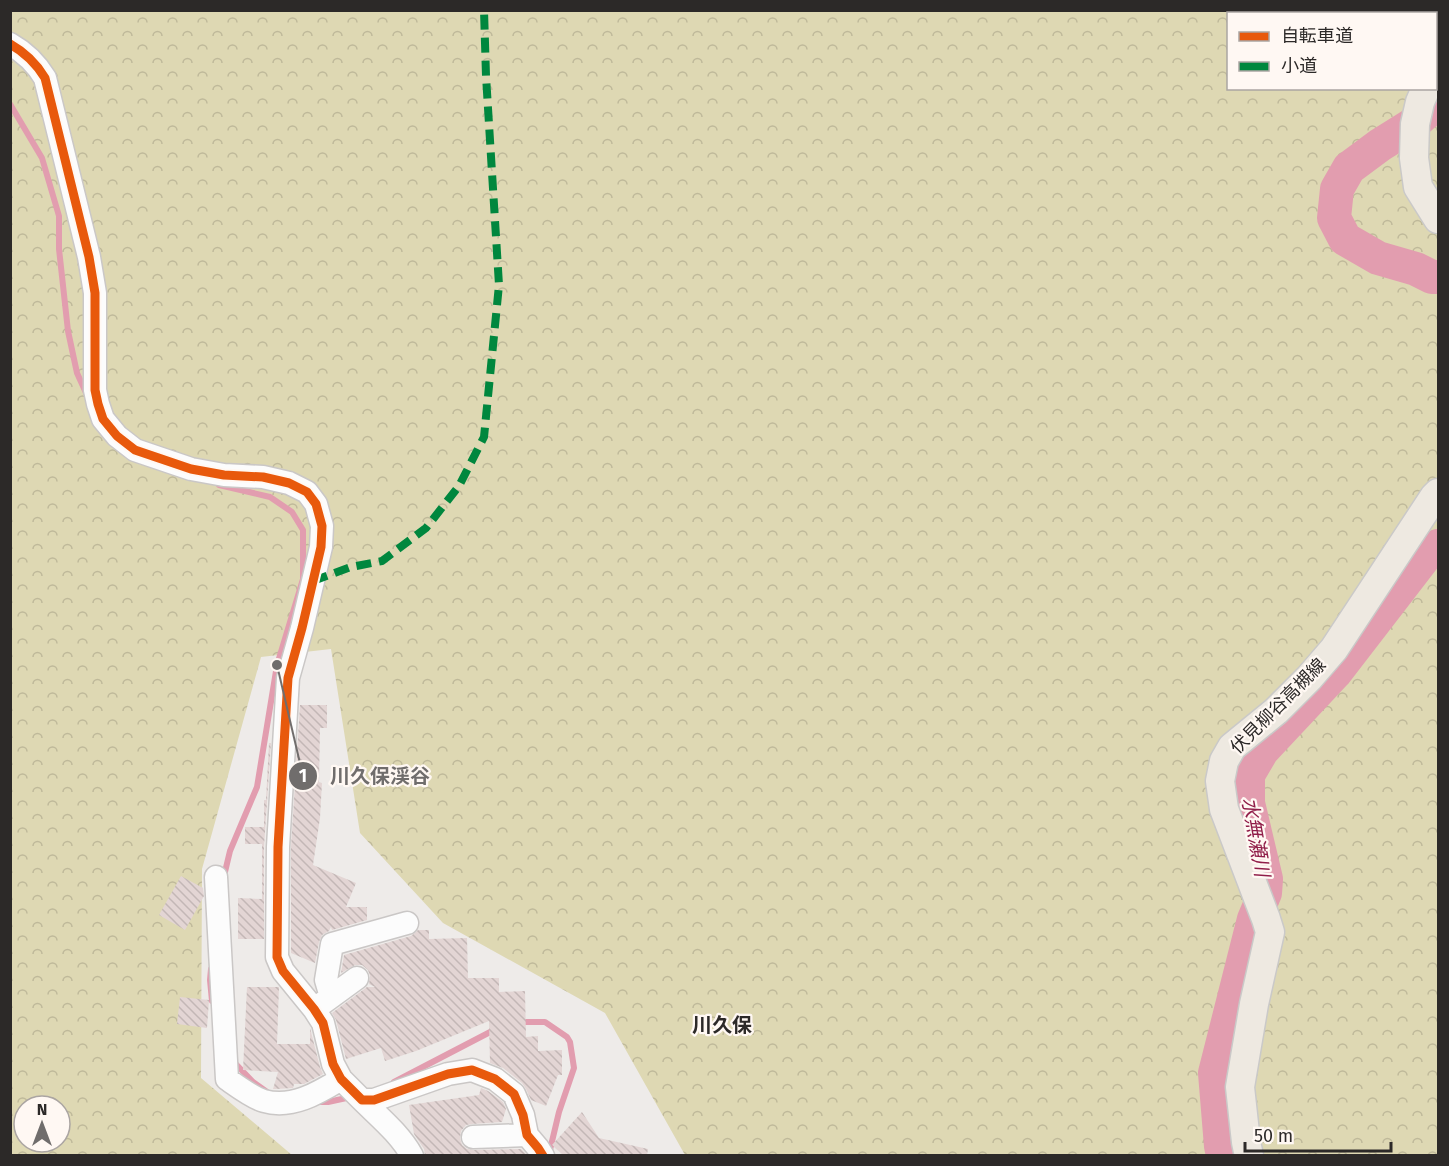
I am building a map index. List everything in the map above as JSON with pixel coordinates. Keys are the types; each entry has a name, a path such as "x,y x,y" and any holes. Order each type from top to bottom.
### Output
{"main road":[{"path":"1420,105 1414,158 1418,187 1438,219"},
{"name":"伏見柳谷高槻線","path":"1249,1155 1240,1087 1254,1004 1270,932 1224,809 1220,781 1224,761 1232,747 1276,711 1334,649 1438,492"}],"street":[{"path":"10,44 22,50 37,64 45,78 92,275 95,293 95,390 104,419 117,436 135,450 191,469 224,475 263,477 289,483 307,492 316,504 322,526 321,547 288,678 278,847 277,957 283,971 323,1003"},
{"path":"216,877 227,1079 262,1101 286,1104 318,1093 341,1080"},
{"path":"407,923 332,944 322,1023 333,1064 341,1080 394,1132 412,1155"},
{"path":"323,1003 357,978"},
{"path":"362,1100 374,1100 448,1074 472,1070 495,1079 514,1094 524,1115 527,1136 543,1155"},
{"path":"473,1137 527,1136"}],"green space":[{"path":"10,11 1438,11 1438,1155 685,1155 605,1013 443,923 360,833 331,649 261,657 202,869 201,1078 292,1155 11,1155"}],"building":[{"path":"300,705 327,705 327,728 320,728 319,782 322,783 320,818 313,865 356,883 346,907 367,907 367,920 332,930 331,927 322,935 315,963 291,953 291,847"},
{"path":"269,743 271,743 264,847 264,939 238,939 238,898 262,899 262,844 245,844 245,827 264,827"},
{"path":"181,876 203,888 204,896 185,930 159,915"},
{"path":"418,930 429,930 429,939 467,938 468,978 499,978 499,992 525,991 526,1037 538,1036 538,1051 562,1050 562,1075 558,1075 546,1106 531,1100 522,1083 503,1068 490,1063 489,1021 385,1061 381,1048 346,1059 332,1013 367,987 375,987 369,984 368,970 362,965 355,965 341,973 344,955 411,936"},
{"path":"247,987 279,987 277,1044 310,1044 310,1028 323,1074 304,1084 294,1084 293,1088 273,1089 278,1072 243,1070"},
{"path":"180,997 209,1000 207,1028 177,1024"},
{"path":"481,1088 503,1102 506,1109 502,1122 466,1125 461,1131 462,1145 474,1150 521,1149 527,1155 425,1155 424,1149 414,1134 409,1105 479,1095"},
{"path":"582,1112 599,1138 648,1149 647,1155 563,1155 552,1145"}],"waterway":[{"name":"水無瀬川","path":"1438,102 1412,125 1349,168 1337,189 1334,218 1345,239 1378,258 1416,269 1432,277 1438,277"},
{"path":"10,104 42,158 59,216 59,249 68,331 77,373 87,395"},
{"path":"219,485 270,497 292,512 303,530 303,579 277,665 257,787 230,851 224,876"},
{"name":"水無瀬川","path":"1223,1156 1215,1073 1254,919 1265,893 1266,879 1248,803 1248,775 1262,751 1335,673 1429,551 1438,546"},
{"path":"211,969 212,1001"},
{"path":"518,1022 545,1022 567,1037 570,1042 574,1068 559,1112 549,1154"},
{"path":"394,1082 494,1030"},
{"path":"232,1060 253,1082 267,1092"},
{"path":"317,1102 351,1097"}],"marked path":[{"path":"313,581 351,567 382,561 426,528 459,486 484,437 499,285 484,10"}],"cycle path":[{"path":"10,44 30,59 45,78 89,257 95,293 95,390 103,419 117,436 135,450 191,469 224,475 263,477 289,483 307,492 316,504 322,526 321,547 288,678 278,847 277,957 283,971 323,1023 333,1064 341,1079 362,1100 374,1100 448,1074 472,1070 495,1079 514,1094 523,1115 527,1135 543,1156"}],"place":[{"name":"川久保渓谷","path":"277,665"}],"district":[{"name":"川久保","path":"722,1025"}]}
